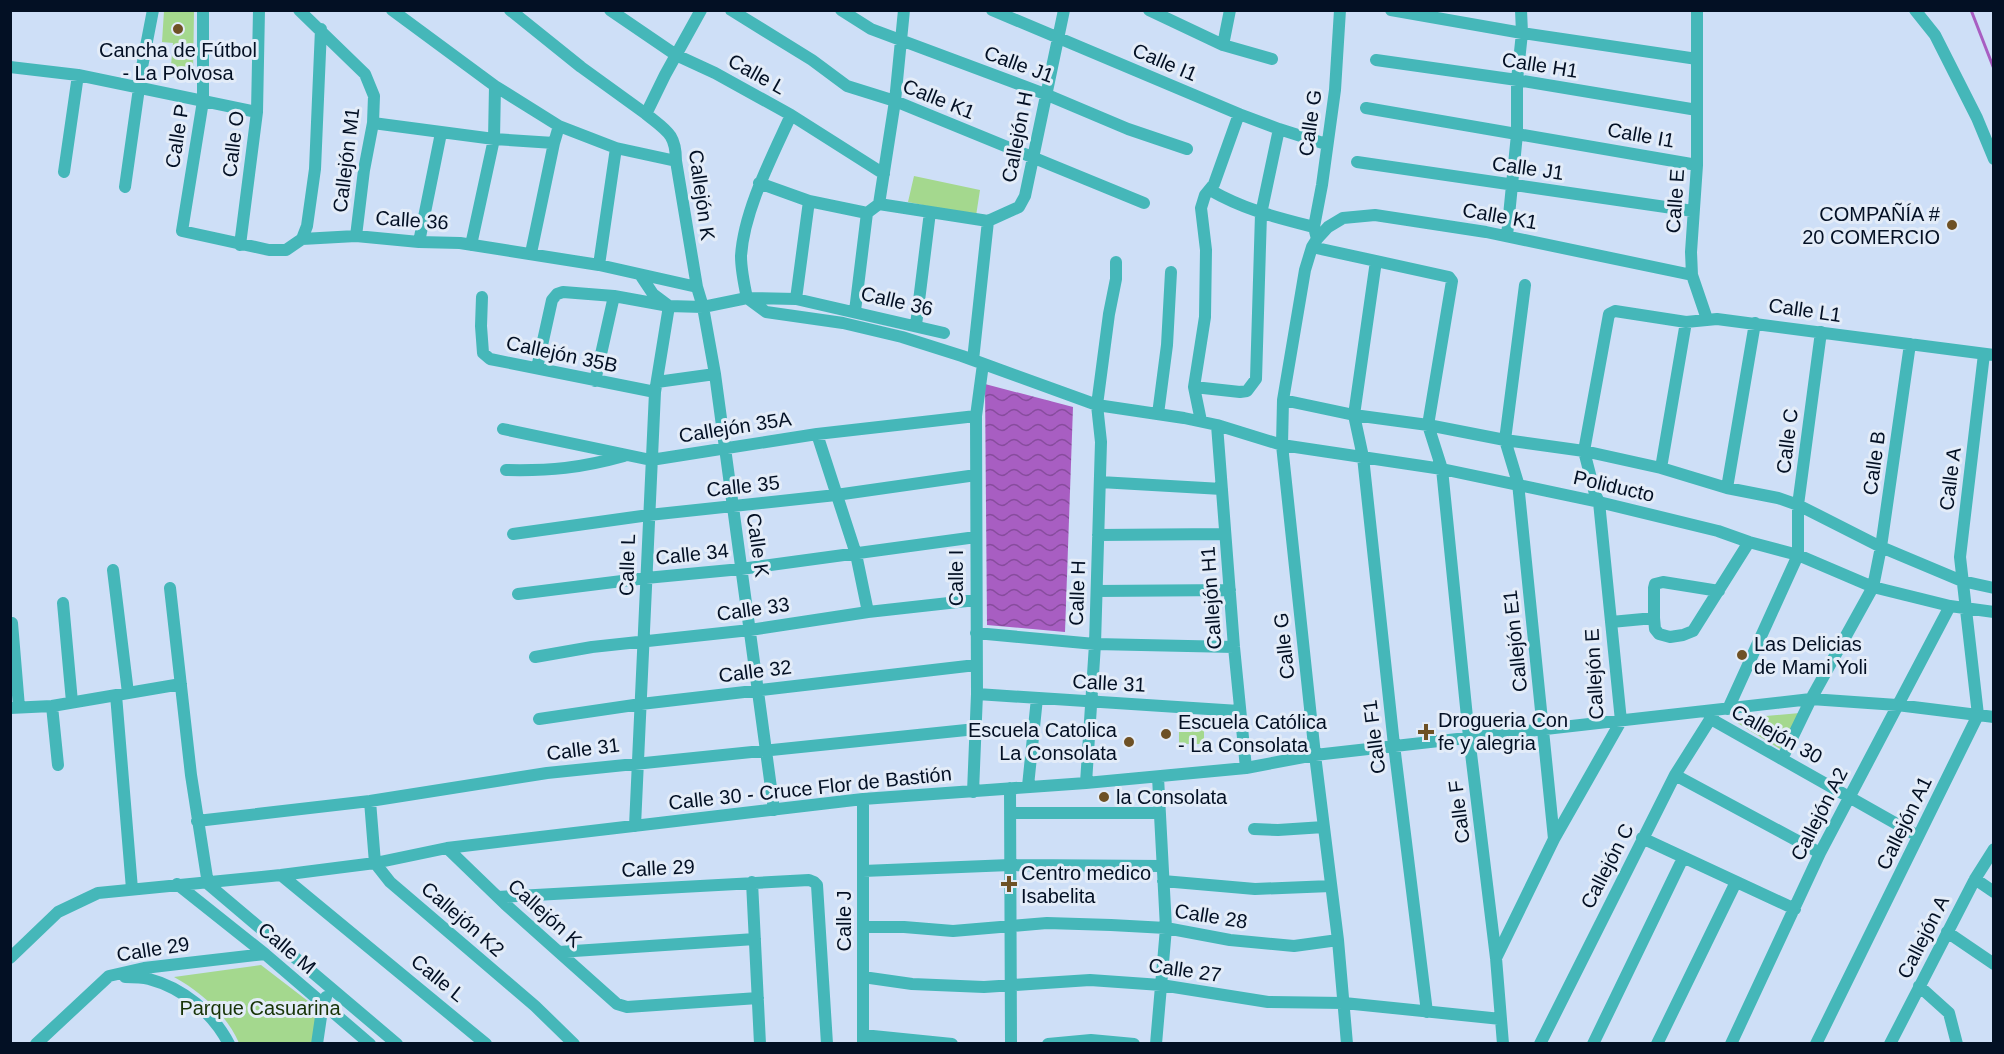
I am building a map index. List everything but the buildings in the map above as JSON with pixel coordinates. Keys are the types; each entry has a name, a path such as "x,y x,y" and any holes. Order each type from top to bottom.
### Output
{"street":[{"path":"125,187 153,10"},
{"name":"Calle P","path":"182,231 203,101 203,10"},
{"name":"Calle O","path":"240,245 257,112 259,10"},
{"name":"Callejón M1","path":"299,10 365,74 374,96 373,123 356,236"},
{"path":"392,10 495,86 559,126 616,148 676,161"},
{"name":"Callejón K","path":"510,10 581,67 646,114 667,131 676,144 676,161 697,287"},
{"name":"Calle L","path":"610,10 676,55 791,115 884,174"},
{"path":"646,114 701,10"},
{"name":"Calle K1","path":"731,10 812,60 847,86 895,101 1144,203"},
{"name":"Calle J1","path":"841,10 871,29 1045,94 1128,129 1187,149"},
{"path":"855,311 867,213 879,204 884,174 903,40 904,10"},
{"name":"Calle I1","path":"992,10 1239,114 1326,144"},
{"name":"Callejón H","path":"988,221 1019,207 1025,196 1064,10"},
{"path":"1149,10 1223,45 1272,59"},
{"path":"1223,45 1230,10"},
{"name":"Calle G","path":"1340,10 1336,78 1322,185 1283,399 1282,445 1315,754 1338,940 1347,1044"},
{"path":"1391,10 1522,33 1697,59"},
{"path":"1507,236 1517,134 1521,10"},
{"name":"Calle E","path":"1697,10 1697,165 1693,212 1692,276 1707,319"},
{"path":"1915,10 1935,35 1977,118 1994,159"},
{"path":"302,239 307,226 315,169 321,29"},
{"name":"Calle H1","path":"1376,60 1517,80 1697,110"},
{"path":"10,67 78,75 257,112"},
{"path":"64,172 78,75"},
{"path":"471,245 494,139 495,86"},
{"name":"Calle I1","path":"1366,108 1697,165"},
{"path":"1201,421 1194,387 1205,317 1206,250 1200,213 1202,201 1210,190 1239,114"},
{"path":"791,115 759,183 742,249 742,274 747,298 766,312 843,324 902,337 1097,405 1217,424"},
{"path":"373,123 494,139 554,143"},
{"path":"531,253 559,126"},
{"path":"1194,387 1240,392 1247,391 1256,379 1261,214 1279,129"},
{"path":"419,242 441,133"},
{"path":"599,265 616,148"},
{"name":"Calle J1","path":"1357,162 1693,212"},
{"path":"759,183 809,201 867,213"},
{"path":"1210,190 1234,204 1376,261 1449,277 1452,281 1428,425"},
{"path":"796,299 809,201"},
{"path":"879,204 988,221 978,362"},
{"path":"916,325 930,212"},
{"name":"Calle K1","path":"1314,238 1343,218 1375,214 1507,236 1692,276"},
{"name":"Calle 36","path":"182,231 268,250 286,250 302,239 356,236 471,245 599,265 697,287"},
{"name":"Calle F1","path":"1376,261 1354,415 1362,457 1427,1012"},
{"name":"Calle H","path":"1086,783 1097,591 1101,442 1097,405 1116,279 1116,262"},
{"path":"1158,414 1168,326 1171,272"},
{"path":"641,276 653,294 669,306"},
{"path":"1505,440 1525,285"},
{"name":"Calle K","path":"697,287 703,307 715,374 774,810"},
{"name":"Calle 36","path":"537,368 552,300 557,294 563,292 614,296 669,306 703,307 747,298 796,299 944,333"},
{"path":"595,381 614,296"},
{"name":"Callejón 35B","path":"482,297 483,353 490,359 595,381 656,387 715,374"},
{"name":"Calle L","path":"635,826 651,460 656,387 669,306"},
{"name":"Calle L1","path":"1584,451 1607,317 1615,311 1686,322 1707,319 1755,323 1989,355"},
{"path":"1661,468 1686,322"},
{"path":"1727,488 1755,323"},
{"name":"Calle C","path":"1798,555 1798,505 1821,332"},
{"name":"Calle B","path":"1782,759 1811,699 1873,587 1881,547 1910,344"},
{"name":"Calle A","path":"1965,609 1960,557 1989,355"},
{"name":"Calle I","path":"973,792 977,694 976,416 978,362"},
{"name":"Poliducto","path":"1283,399 1354,415 1584,451 1661,468 1727,488 1778,498 1798,505 1881,547 1962,581 1994,588"},
{"name":"Callejón 35A","path":"503,429 651,460 817,434 976,416"},
{"name":"Poliducto","path":"1217,424 1282,445 1442,469 1518,483 1599,502 1718,531 1798,555 1873,587 1950,606 1994,612"},
{"name":"Callejón H1","path":"1217,424 1239,711 1246,768"},
{"name":"Calle F","path":"1428,425 1442,469 1469,737 1496,958 1503,1044"},
{"path":"817,434 856,554 868,612"},
{"name":"Callejón E1","path":"1505,440 1518,483 1554,839"},
{"name":"Callejón E","path":"1496,958 1554,839 1621,721 1599,502 1584,451"},
{"path":"506,470 551,471 595,464 626,455"},
{"name":"Calle 35","path":"513,534 649,515 836,495 976,475"},
{"path":"1100,482 1222,489"},
{"path":"1098,535 1225,534"},
{"name":"Calle 34","path":"518,594 856,554 976,537"},
{"path":"1719,591 1659,582 1653,588 1655,629 1659,634 1670,637 1693,631 1699,624 1749,542"},
{"name":"Callejón C","path":"1540,1044 1675,775 1718,713 1798,555"},
{"path":"112,570 118,628 132,889"},
{"path":"170,588 197,821 208,884"},
{"path":"1097,591 1230,590"},
{"name":"Calle 33","path":"535,657 592,646 750,630 868,612 976,600"},
{"path":"63,603 72,702"},
{"name":"Callejón A2","path":"1731,1044 1820,853 1950,606"},
{"path":"1965,609 1978,715"},
{"path":"1611,622 1654,618"},
{"path":"12,623 15,707 52,706 182,684"},
{"path":"976,633 1095,644 1234,647"},
{"name":"Calle 32","path":"539,719 640,704 976,665"},
{"name":"Calle 31","path":"977,694 1239,711"},
{"path":"1028,786 1037,698"},
{"name":"Calle 30 - Cruce Flor de Bastión","path":"10,958 58,912 99,893 177,884 208,884 375,863 447,848 863,799 1086,783 1246,768 1315,754 1544,728 1718,713 1811,699 1897,705 1994,717"},
{"path":"52,706 58,765"},
{"name":"Callejón 30","path":"1718,713 1782,759 1918,836"},
{"name":"Callejón A1","path":"1816,1044 1978,715"},
{"name":"Calle 31","path":"197,821 370,801 547,773 976,729"},
{"path":"1675,775 1820,853"},
{"path":"1156,1044 1166,928 1158,777"},
{"path":"1010,788 1011,1044"},
{"name":"Calle J","path":"863,799 863,1039"},
{"path":"370,801 375,863"},
{"path":"1010,813 1160,813"},
{"path":"1254,829 1278,831 1324,827"},
{"path":"1642,838 1795,909"},
{"name":"Callejón K","path":"447,848 617,1004 627,1007 758,999"},
{"name":"Callejón A","path":"1894,1042 1919,986 1975,879 1994,849"},
{"path":"1593,1044 1683,858"},
{"name":"Callejón K2","path":"375,863 390,882 535,1006 574,1044"},
{"path":"863,871 1010,866 1162,866"},
{"name":"Calle L","path":"280,875 486,1044"},
{"path":"1975,879 1994,892"},
{"name":"Calle 29","path":"498,897 752,882 809,880 814,882 817,885 827,1044"},
{"path":"1163,881 1255,889 1331,886"},
{"path":"752,882 760,1044"},
{"path":"1657,1044 1736,882"},
{"name":"Calle M","path":"177,884 265,954 370,1044"},
{"name":"Calle M","path":"208,884 397,1044"},
{"name":"Calle 28","path":"863,927 904,927 953,931 1058,924 1166,928 1230,940 1294,946 1338,940"},
{"path":"1947,932 1994,964"},
{"path":"559,952 755,939"},
{"name":"Calle 29","path":"36,1044 109,976 144,968 265,954"},
{"path":"109,976 148,978 181,992 204,1010 230,1044"},
{"name":"Calle 27","path":"863,977 912,984 984,987 1090,980 1161,985 1268,1002 1344,1003 1501,1019"},
{"path":"1919,986 1949,1013 1958,1044"},
{"path":"317,1044 322,1003 332,989"},
{"path":"863,1039 952,1044"},
{"path":"1048,1044 1091,1041 1134,1044"}],"green space":[{"path":"164,11 194,11 193,78 170,77 173,43 162,42"},
{"path":"914,176 980,190 976,216 908,202"},
{"path":"1800,713 1780,749 1731,719"},
{"path":"1179,729 1204,730 1204,744 1179,744"},
{"name":"Parque Casuarina","path":"261,965 317,1008 312,1043 239,1043 228,1023 212,1005 174,977"}],"water":[{"path":"985,384 1073,407 1065,632 987,625"}],"waterway":[{"path":"1971,10 1994,69"}],"place":[{"name":"Cancha de Fútbol - La Polvosa","path":"178,29"},
{"name":"COMPAÑÍA # 20 COMERCIO","path":"1952,225"},
{"name":"Las Delicias de Mami Yoli","path":"1742,655"},
{"name":"Drogueria Con fe y alegria","path":"1426,732"},
{"name":"Escuela Católica - La Consolata","path":"1166,734"},
{"name":"Escuela Catolica La Consolata","path":"1129,742"},
{"name":"la Consolata","path":"1104,797"},
{"name":"Centro medico Isabelita","path":"1009,884"}]}
